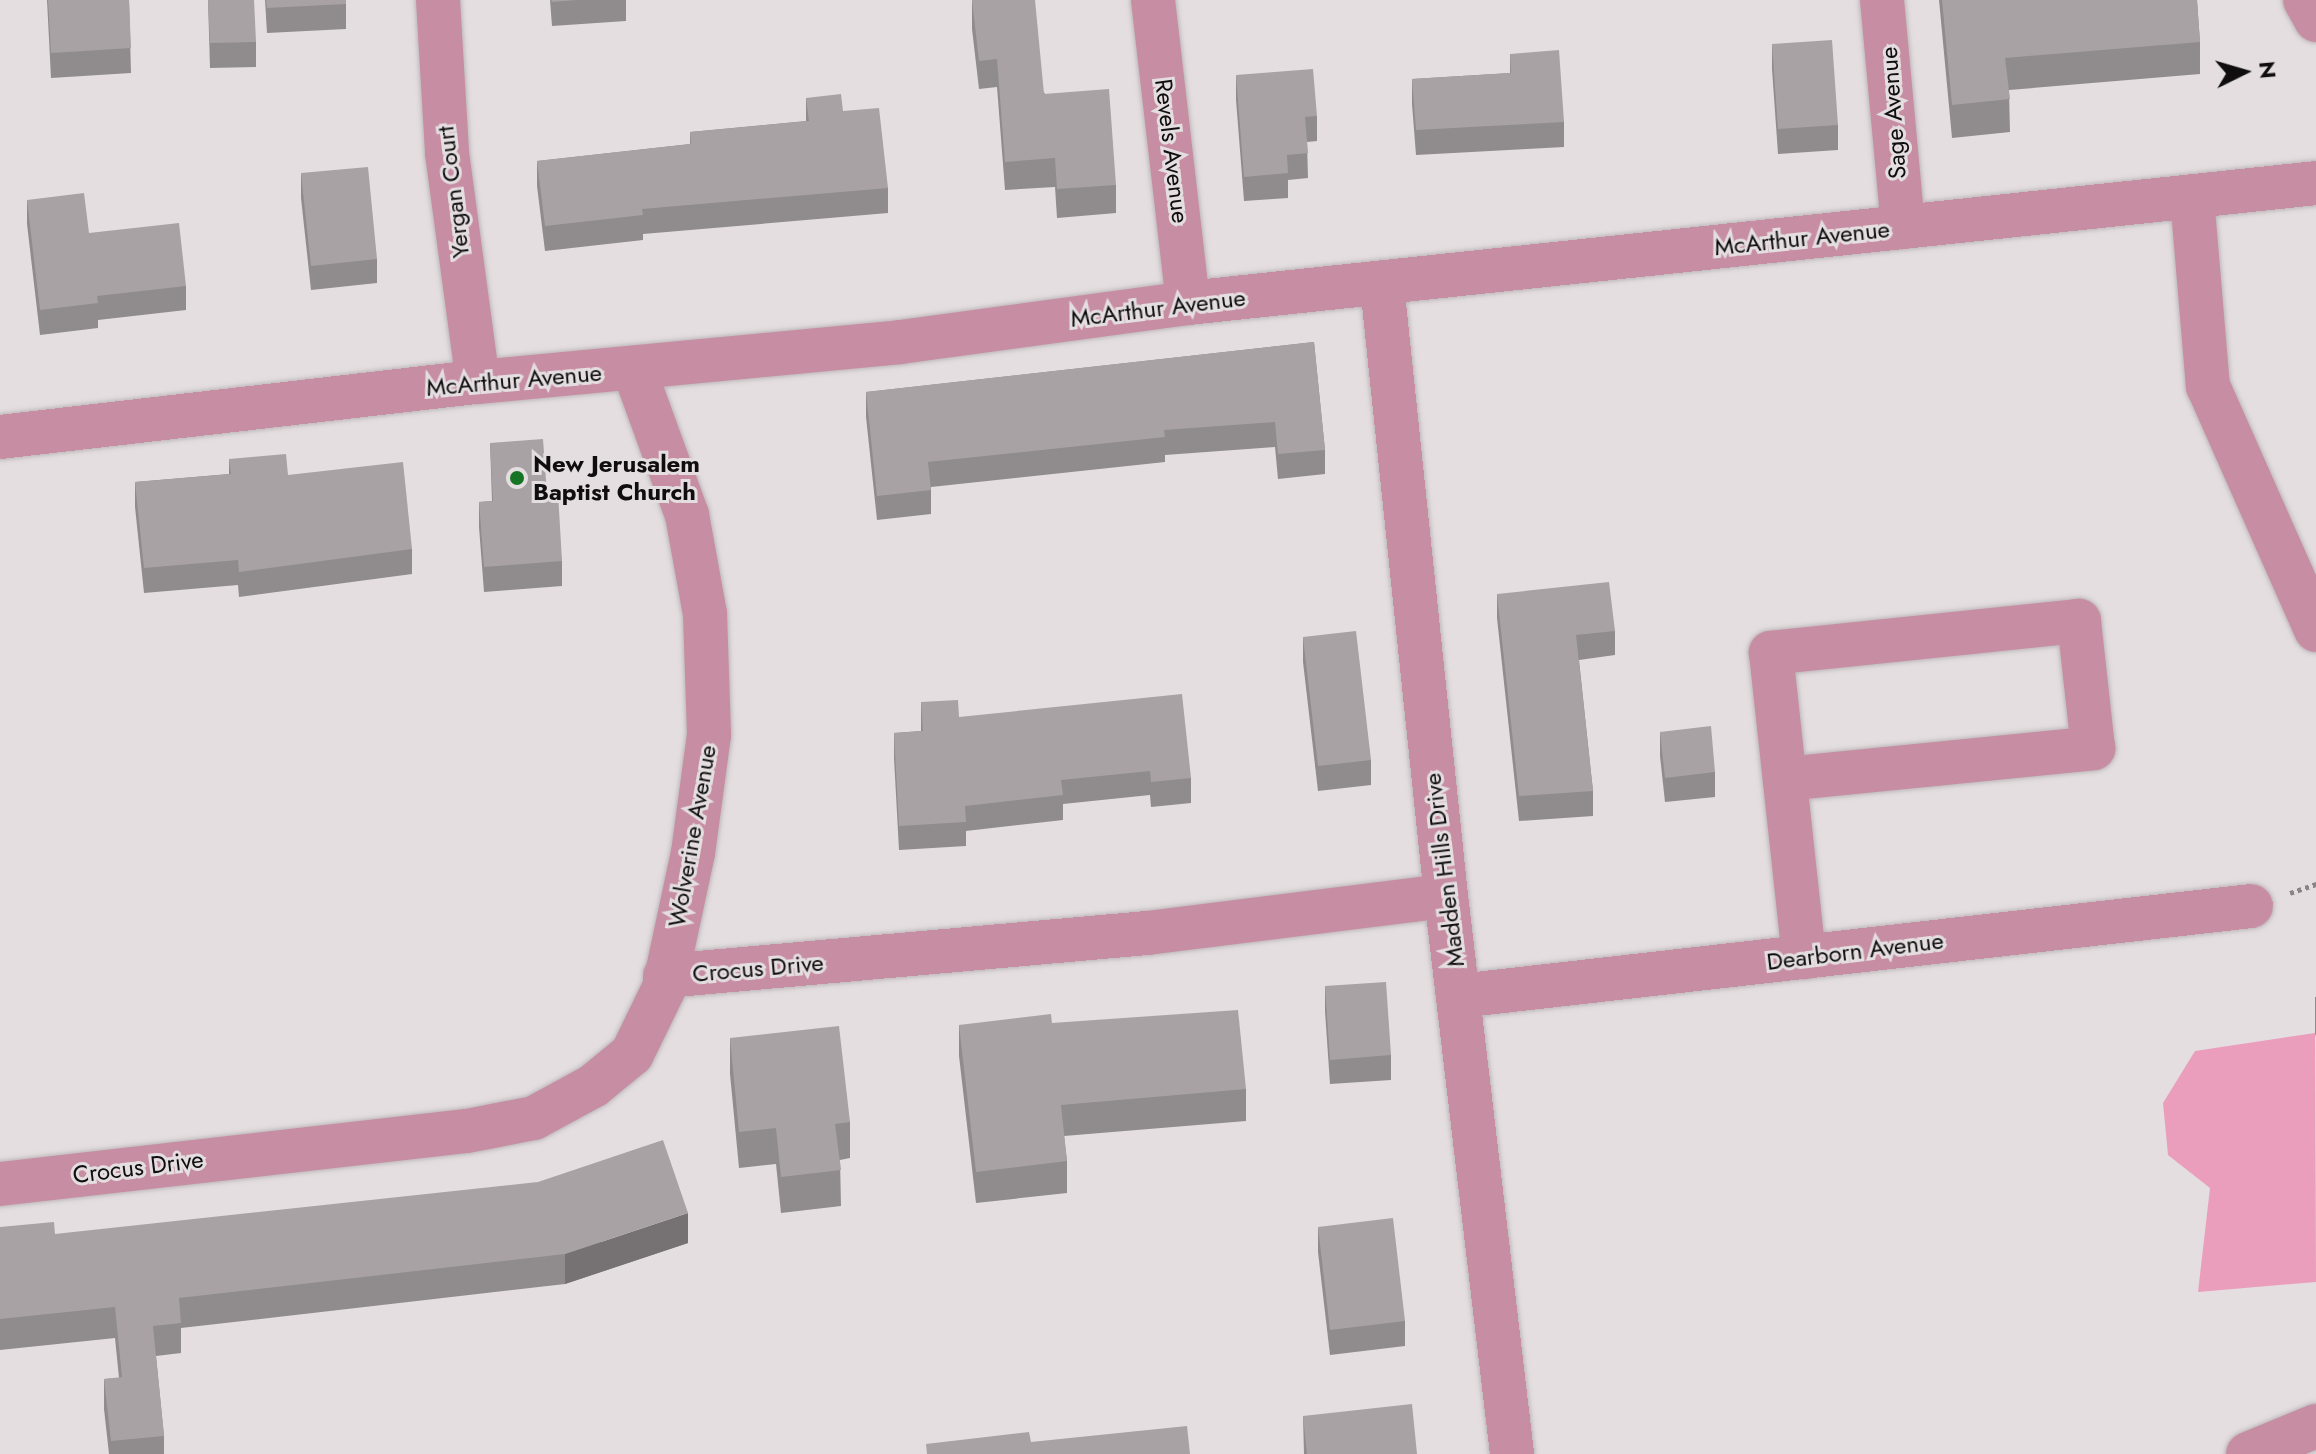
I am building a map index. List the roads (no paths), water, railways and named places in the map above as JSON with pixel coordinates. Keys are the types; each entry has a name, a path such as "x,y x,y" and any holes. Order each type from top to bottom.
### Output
{"street":[{"name":"Yergan Court","path":"438,0 447,153 478,382"},
{"name":"Revels Avenue","path":"1153,0 1188,303"},
{"name":"Sage Avenue","path":"1882,0 1903,227"},
{"path":"2305,0 2316,20"},
{"name":"McArthur Avenue","path":"0,437 478,382 900,342 1188,303 1382,285 2316,183"},
{"path":"2192,197 2208,386 2316,630"},
{"name":"Madden Hills Drive","path":"1382,285 1446,896 1512,1454"},
{"name":"Wolverine Avenue","path":"634,369 687,515 709,666 706,782 665,976"},
{"path":"1785,779 2093,748 2079,621 1771,653 1804,957"},
{"name":"Crocus Drive","path":"0,1184 467,1131 534,1118 593,1086 632,1054 656,1011 665,976 1147,933 1446,896"},
{"name":"Dearborn Avenue","path":"1459,996 2251,906"},
{"path":"2248,1454 2316,1426"}],"place":[{"name":"New Jerusalem Baptist Church","path":"517,478"}]}
